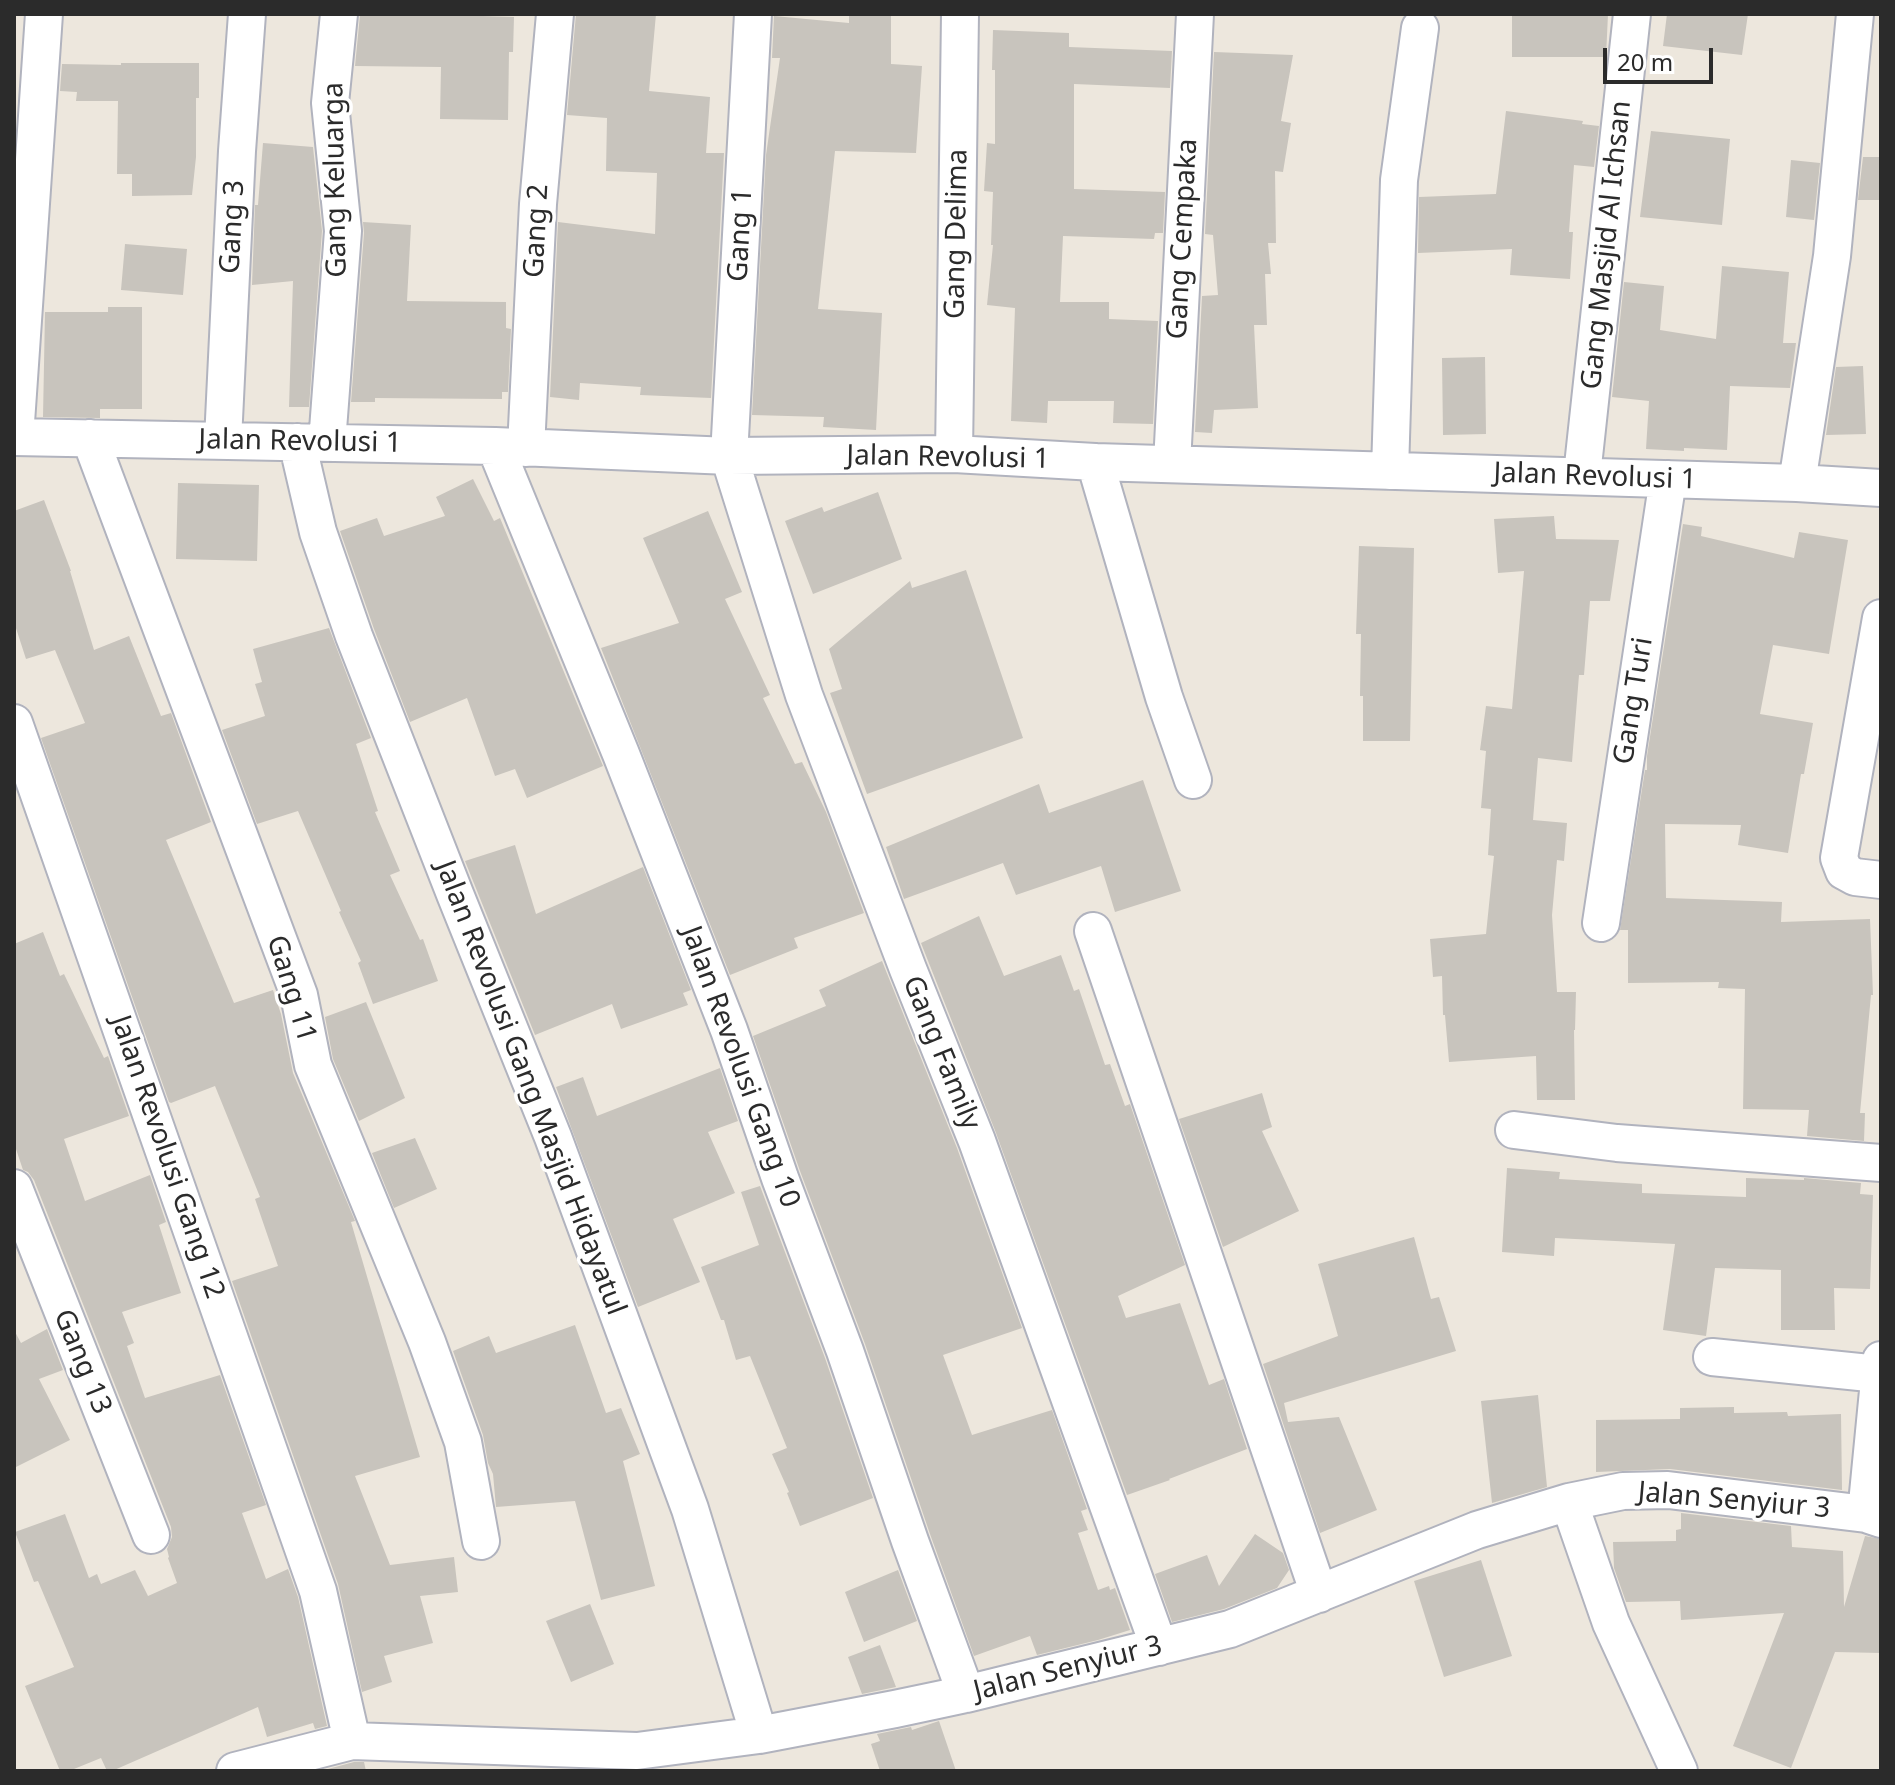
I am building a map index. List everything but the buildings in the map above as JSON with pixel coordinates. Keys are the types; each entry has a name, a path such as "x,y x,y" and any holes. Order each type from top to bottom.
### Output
{"street":[{"path":"14,437 44,14"},
{"name":"Gang 3","path":"223,440 247,14"},
{"name":"Gang Keluarga","path":"312,442 343,231 330,103 339,14"},
{"name":"Gang 2","path":"510,447 538,204 555,14"},
{"name":"Gang 1","path":"729,456 753,14"},
{"name":"Gang Delima","path":"954,454 960,14"},
{"name":"Gang Cempaka","path":"1172,464 1195,14"},
{"name":"Gang Masjid Al Ichsan","path":"1582,475 1632,14"},
{"path":"1797,483 1832,256 1855,14"},
{"path":"1390,471 1399,180 1420,28"},
{"name":"Jalan Revolusi 1","path":"14,437 510,447 729,456 954,454 1095,462 1582,475 1881,488"},
{"name":"Gang 11","path":"90,438 299,995 313,1065 427,1342 463,1442 481,1541"},
{"name":"Jalan Revolusi Gang Masjid Hidayatul","path":"312,442 318,532 354,636 553,1137 690,1509 759,1735"},
{"name":"Jalan Revolusi Gang 10","path":"510,447 621,754 729,1030 966,1694"},
{"name":"Gang Family","path":"729,456 804,695 977,1141 1159,1647"},
{"path":"1095,462 1164,697 1193,780"},
{"name":"Gang Turi","path":"1601,923 1668,479"},
{"path":"1881,618 1839,858 1844,871 1855,877 1881,880"},
{"name":"Jalan Revolusi Gang 12","path":"14,723 318,1591 352,1741"},
{"path":"1093,931 1319,1594"},
{"path":"1514,1130 1617,1143 1881,1163"},
{"name":"Gang 13","path":"14,1188 151,1535"},
{"path":"1712,1357 1880,1367 1874,1517"},
{"name":"Jalan Senyiur 3","path":"235,1771 352,1741 637,1751 759,1735 966,1694 1230,1629 1477,1530 1569,1502 1623,1491 1668,1490 1874,1517"},
{"path":"1569,1502 1611,1623 1679,1771"}]}
